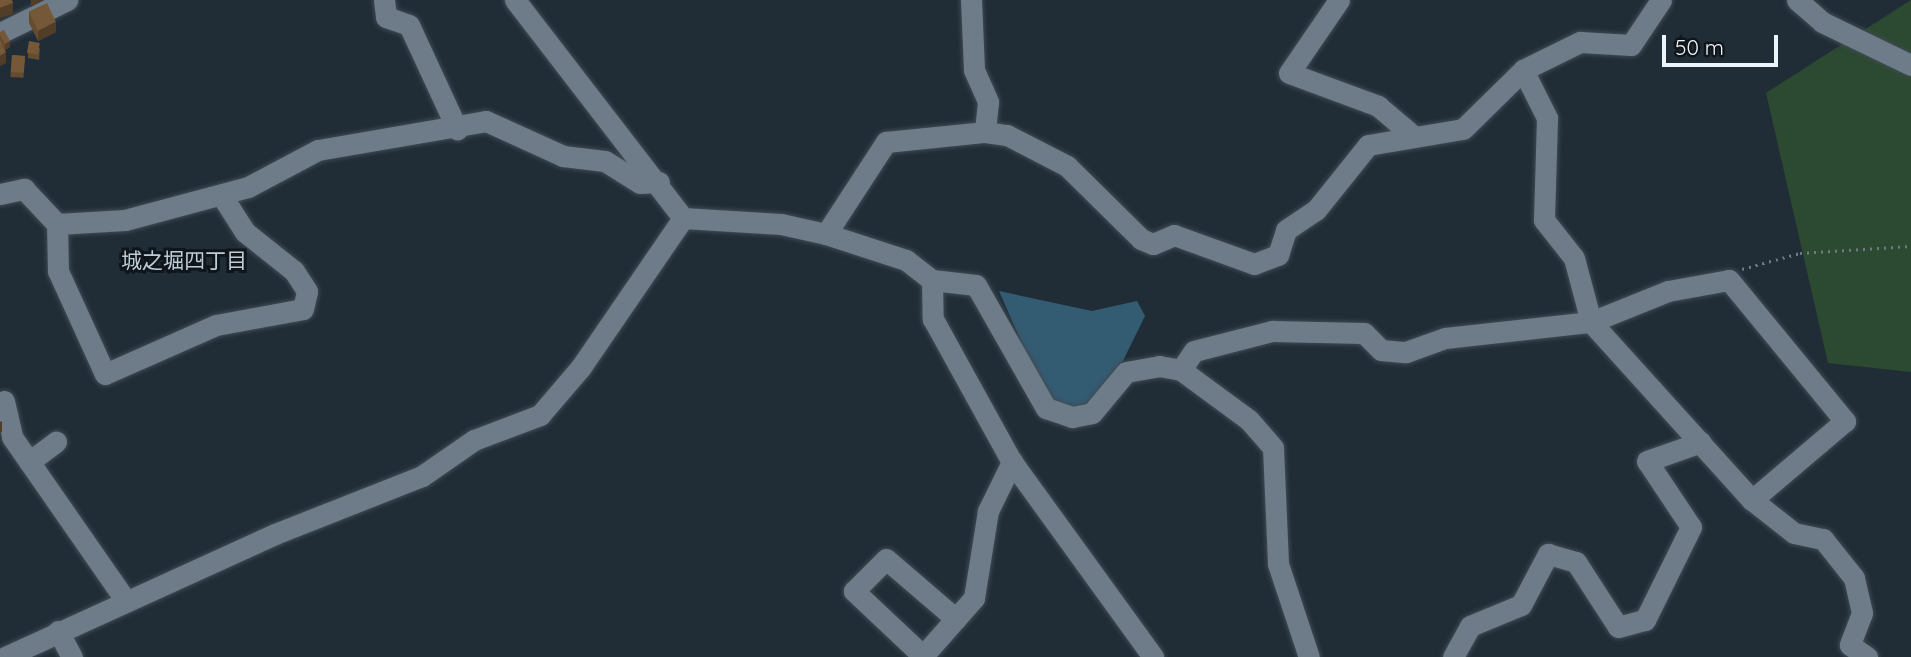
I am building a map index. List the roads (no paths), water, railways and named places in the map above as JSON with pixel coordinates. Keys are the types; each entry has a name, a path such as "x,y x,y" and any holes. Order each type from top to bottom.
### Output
{"street":[{"path":"0,33 66,0"},
{"path":"384,0 386,18 409,25 457,129"},
{"path":"515,0 659,182 683,218"},
{"path":"971,0 974,70 988,102 985,132"},
{"path":"1339,0 1289,73 1378,106 1411,134"},
{"path":"826,234 886,142 985,132 1007,135 1067,166 1141,239 1153,244 1174,235 1254,264 1278,255 1286,230 1316,210 1368,145 1411,134 1463,129 1523,70 1580,43 1632,45 1661,0"},
{"path":"1797,0 1822,22 1911,65"},
{"path":"1523,70 1547,118 1544,220 1574,258 1591,321 1752,500 1794,533 1823,539 1854,578 1862,612 1850,645 1867,657"},
{"path":"57,224 125,220 222,196 318,150 497,122 556,154 605,161 640,183 659,182"},
{"path":"0,194 24,189 57,224 58,271 105,374 216,325 303,309 307,291 294,271 245,232 222,196"},
{"path":"683,218 781,224 826,234 906,260 932,280 976,285 1046,408 1072,417 1092,413 1126,372 1159,366 1181,370 1249,420 1273,448 1278,564 1309,657"},
{"path":"5,657 126,601 422,476 474,440 540,415 582,367 683,218"},
{"path":"932,280 933,318 1012,462 1153,657"},
{"path":"1181,370 1194,351 1272,331 1364,333 1381,350 1406,352 1445,338 1591,321 1668,291 1729,280 1845,421 1752,500"},
{"path":"4,401 12,437 126,601"},
{"path":"29,461 55,442"},
{"path":"1452,657 1470,626 1521,605 1548,554 1576,562 1618,627 1645,620 1691,527 1647,461 1701,442"},
{"path":"956,619 886,559 854,591 923,657 956,619 974,597 988,511 1012,462"},
{"path":"58,631 72,657"}],"water":[{"path":"999,291 1092,311 1137,301 1145,316 1114,379 1086,409 1047,401"}],"district":[{"name":"城之堀四丁目","path":"184,260"}]}
